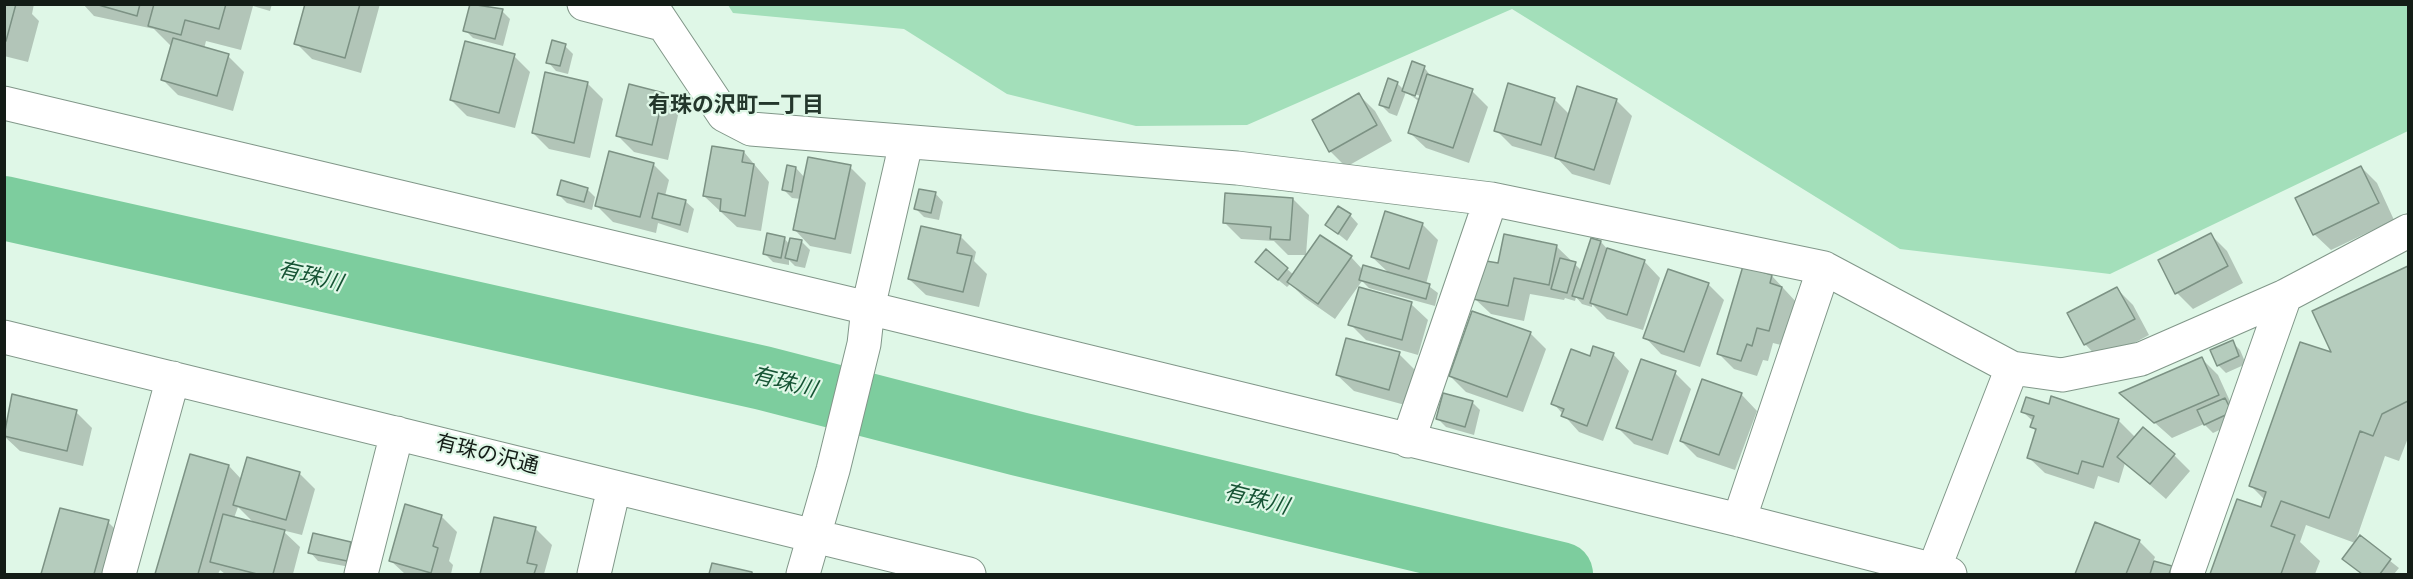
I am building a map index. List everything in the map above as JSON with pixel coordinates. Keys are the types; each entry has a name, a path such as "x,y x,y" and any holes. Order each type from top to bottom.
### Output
{"street":[{"path":"584,4 656,14 724,115 751,129 1238,168 1491,200 1824,268 2012,368 2061,375 2141,359 2285,296 2409,231"},
{"path":"4,103 868,308 1739,520 1942,572 2012,368"},
{"path":"803,574 833,470 864,344 868,308 906,143"},
{"path":"1408,441 1491,200"},
{"path":"1739,520 1824,268"},
{"path":"2187,574 2285,296"},
{"name":"有珠の沢通","path":"4,337 969,574"},
{"path":"118,574 173,378"},
{"path":"361,574 397,433"},
{"path":"594,574 614,488"}],"green space":[{"path":"728,5 2408,5 2408,131 2110,274 1900,249 1512,9 1247,125 1136,126 1007,94 904,29 733,13"}],"building":[{"path":"4,4 16,4 6,41 4,41"},
{"path":"95,4 140,4 137,16"},
{"path":"154,4 226,4 219,29 185,20 181,35 148,26"},
{"path":"305,4 360,4 345,58 294,44"},
{"path":"470,4 503,9 495,39 463,31"},
{"path":"173,38 229,54 217,96 161,80"},
{"path":"552,40 566,44 560,66 546,63"},
{"path":"465,41 515,54 499,113 450,100"},
{"path":"1412,61 1425,66 1415,96 1402,91"},
{"path":"545,72 588,82 574,143 532,133"},
{"path":"1427,74 1473,89 1453,148 1408,133"},
{"path":"1388,78 1398,82 1389,108 1379,105"},
{"path":"1508,83 1555,98 1541,145 1494,131"},
{"path":"629,84 664,93 652,145 616,136"},
{"path":"1577,86 1617,99 1594,170 1555,158"},
{"path":"1359,93 1377,125 1329,152 1312,120"},
{"path":"712,146 744,151 742,162 754,164 745,216 720,211 721,199 703,196"},
{"path":"609,151 654,163 640,217 595,206"},
{"path":"808,157 851,165 835,239 793,230"},
{"path":"787,165 796,167 792,192 782,190"},
{"path":"2361,166 2379,203 2313,235 2295,198"},
{"path":"561,180 588,188 584,202 557,195"},
{"path":"919,189 936,192 931,213 914,209"},
{"path":"658,193 686,200 680,225 652,218"},
{"path":"1225,193 1293,198 1290,240 1270,239 1271,227 1223,223"},
{"path":"1338,206 1351,214 1338,234 1325,225"},
{"path":"1385,211 1423,223 1409,269 1371,257"},
{"path":"921,226 961,235 957,253 972,256 963,292 908,279"},
{"path":"767,233 785,237 781,258 763,254"},
{"path":"2211,233 2228,266 2175,294 2158,260"},
{"path":"1504,234 1557,245 1549,285 1514,278 1508,306 1473,299 1480,260 1498,263"},
{"path":"1320,235 1352,256 1318,304 1287,282"},
{"path":"790,238 802,240 797,261 785,258"},
{"path":"1591,238 1601,241 1583,299 1572,296"},
{"path":"1607,248 1645,260 1627,315 1590,303"},
{"path":"1266,249 1288,268 1278,280 1255,262"},
{"path":"1560,258 1576,262 1567,293 1551,289"},
{"path":"1363,265 1430,284 1426,299 1359,280"},
{"path":"1743,266 1772,275 1770,283 1782,287 1769,331 1757,328 1752,346 1747,344 1741,361 1717,354"},
{"path":"2408,266 2408,401 2382,414 2373,436 2360,431 2329,518 2281,501 2271,526 2295,535 2281,574 2210,574 2237,499 2261,507 2266,492 2249,486 2300,342 2331,352 2312,311"},
{"path":"1668,269 1709,283 1684,352 1643,338"},
{"path":"1359,287 1412,302 1402,340 1348,325"},
{"path":"2117,287 2135,319 2084,345 2067,313"},
{"path":"1472,311 1531,332 1507,397 1449,376"},
{"path":"1346,338 1400,352 1389,390 1336,375"},
{"path":"2233,340 2239,356 2217,366 2210,350"},
{"path":"1593,346 1614,353 1587,426 1561,416 1564,409 1551,404 1571,349 1590,356"},
{"path":"2202,357 2219,395 2154,423 2119,393"},
{"path":"1641,359 1676,371 1652,440 1616,428"},
{"path":"1702,379 1742,393 1719,455 1680,441"},
{"path":"1443,393 1473,401 1465,427 1436,419"},
{"path":"12,394 77,410 67,451 4,436"},
{"path":"2051,396 2119,419 2103,467 2082,461 2078,474 2027,458 2036,429 2030,427 2034,416 2021,412 2026,397 2049,404"},
{"path":"2225,398 2232,412 2204,425 2197,410"},
{"path":"2143,427 2175,454 2150,484 2117,457"},
{"path":"190,454 229,465 198,574 155,574"},
{"path":"247,457 300,472 286,520 233,505"},
{"path":"405,504 442,515 433,546 438,548 431,573 389,561"},
{"path":"60,508 109,520 94,574 41,574"},
{"path":"223,514 285,530 273,574 257,574 210,562"},
{"path":"494,517 536,527 527,563 537,565 534,574 480,574"},
{"path":"2095,522 2140,540 2126,574 2075,574"},
{"path":"313,533 351,542 347,561 308,553"},
{"path":"2360,535 2391,559 2380,574 2362,574 2342,559"},
{"path":"2154,561 2172,566 2169,574 2150,574"},
{"path":"712,563 752,572 752,574 709,574"}],"waterway":[{"name":"有珠川","path":"4,208 763,378 1019,444 1561,574"}],"district":[{"name":"有珠の沢町一丁目","path":"736,106"}]}
